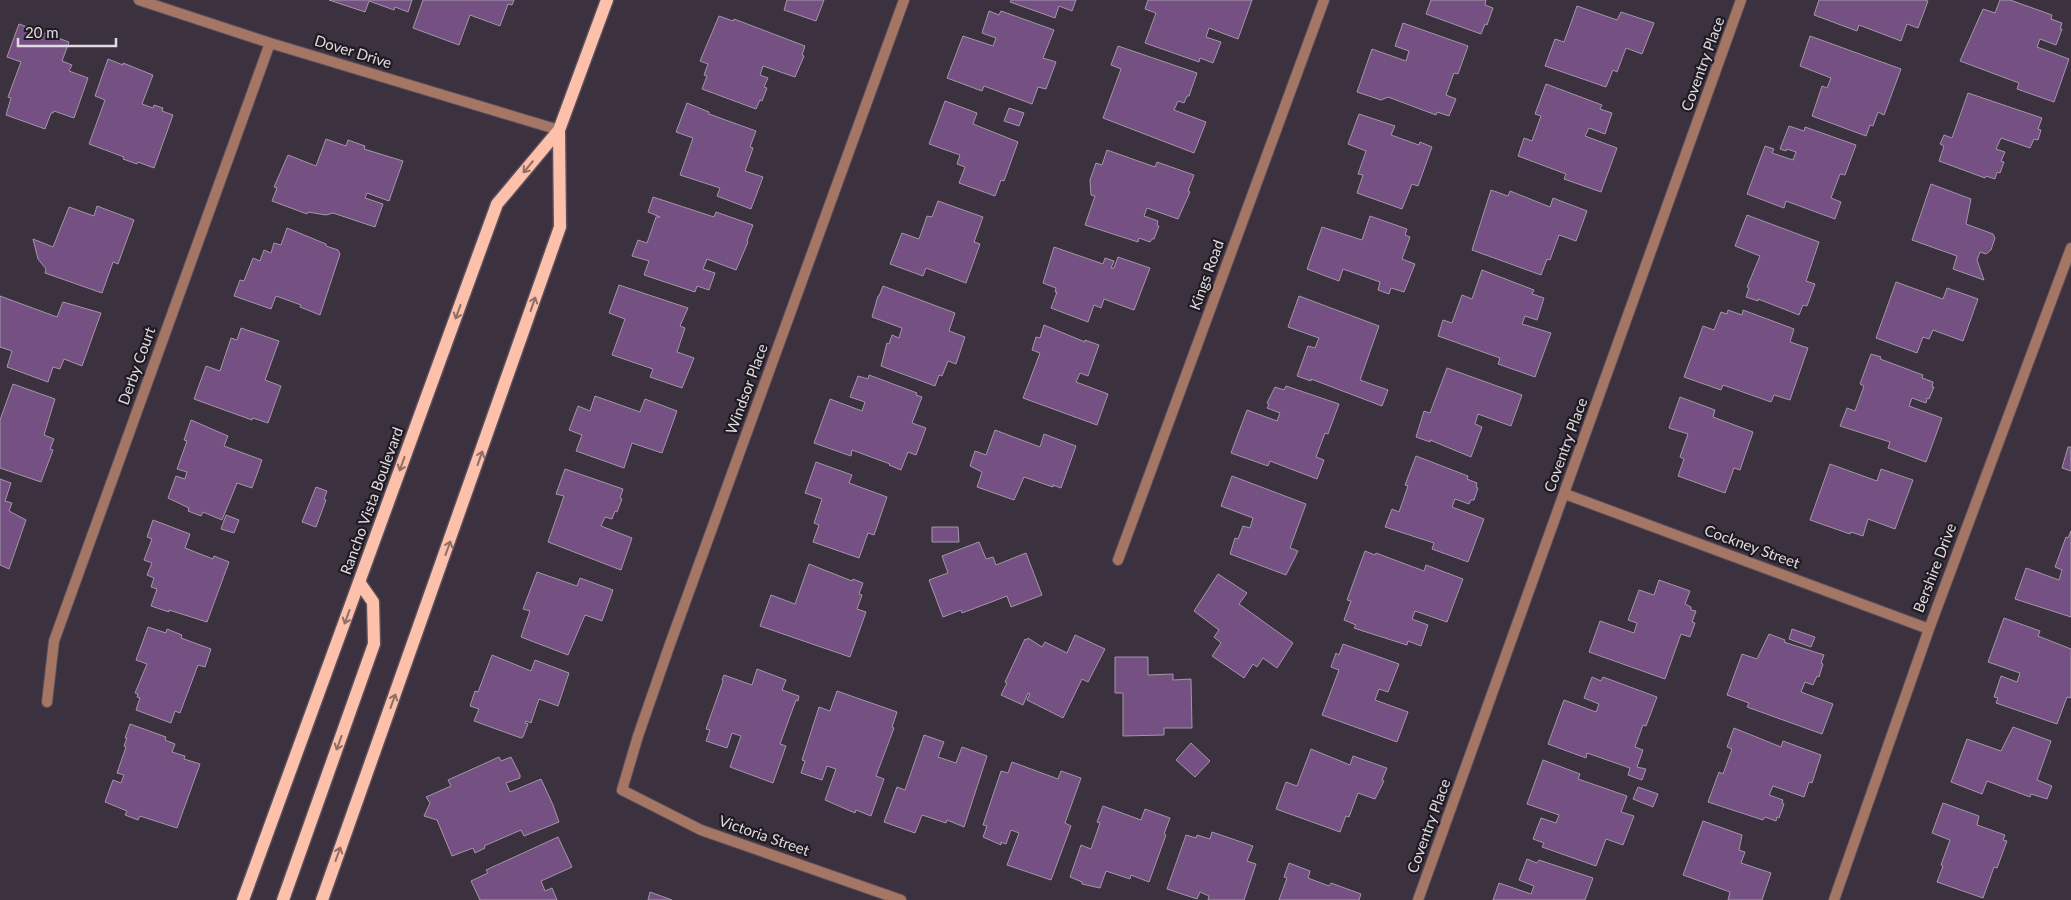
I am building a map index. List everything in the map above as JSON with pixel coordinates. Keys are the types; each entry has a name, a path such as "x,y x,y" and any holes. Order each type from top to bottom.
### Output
{"main road":[{"name":"Rancho Vista Boulevard","path":"322,900 560,227 560,130 606,0"},
{"name":"Rancho Vista Boulevard","path":"243,900 497,204 560,130"},
{"path":"283,900 374,644 373,602 359,582"}],"street":[{"name":"Dover Drive","path":"139,0 270,44 560,130"},
{"name":"Windsor Place","path":"622,790 638,736 670,644 904,0"},
{"name":"Kings Road","path":"1118,560 1324,0"},
{"name":"Coventry Place","path":"1418,900 1741,0"},
{"name":"Derby Court","path":"47,702 54,641 270,44"},
{"name":"Bershire Drive","path":"1834,900 1929,629 2071,248"},
{"name":"Cockney Street","path":"1565,494 1929,629"},
{"name":"Victoria Street","path":"622,790 701,830 901,900"}],"building":[{"path":"329,0 412,0 408,12 395,7 394,10 369,1 365,12"},
{"path":"423,0 514,0 512,5 508,4 500,26 470,15 459,45 413,28"},
{"path":"787,0 824,0 816,21 784,10"},
{"path":"1011,0 1076,0 1072,11 1059,6 1055,18 1010,2"},
{"path":"1148,0 1252,0 1238,39 1209,28 1206,37 1221,42 1213,63 1200,58 1199,62 1145,43 1156,13 1145,9"},
{"path":"1431,0 1486,0 1485,5 1493,8 1487,25 1485,24 1481,34 1426,14"},
{"path":"1819,0 1928,1 1918,28 1907,24 1901,41 1859,25 1857,31 1814,15"},
{"path":"2000,0 2010,0 2052,15 2051,19 2062,23 2060,29 2062,29 2056,45 2040,39 2037,47 2069,59 2054,102 2017,89 2019,83 1960,61 1983,9 1995,13"},
{"path":"1577,6 1617,20 1621,12 1654,23 1642,54 1626,48 1617,72 1613,70 1606,87 1545,66 1555,39 1564,42"},
{"path":"989,11 999,15 1001,11 1054,30 1043,58 1056,62 1046,89 1038,87 1032,104 984,86 982,91 947,78 963,36 993,46 996,38 982,33"},
{"path":"719,16 733,21 734,19 805,46 802,55 804,56 795,77 763,66 760,75 768,78 764,87 767,88 762,101 760,100 756,109 702,89 707,76 704,75 708,64 700,61"},
{"path":"1403,23 1468,46 1458,74 1454,73 1446,95 1456,99 1449,116 1437,112 1436,115 1388,97 1381,100 1357,92 1372,49 1406,61 1409,51 1395,46"},
{"path":"19,24 69,42 62,61 72,65 69,71 88,78 74,118 54,111 51,113 45,129 6,115 11,98 8,97 21,62 7,57"},
{"path":"1810,36 1901,69 1884,115 1878,112 1873,126 1870,125 1866,136 1812,116 1822,86 1827,88 1831,78 1800,66"},
{"path":"1118,46 1197,73 1189,96 1187,96 1184,103 1178,101 1174,110 1206,122 1194,153 1103,118 1121,69 1111,65"},
{"path":"108,59 153,75 142,104 153,108 154,105 163,108 162,111 173,115 154,168 123,159 124,157 89,144 105,100 95,96"},
{"path":"1546,84 1602,105 1600,109 1612,113 1605,134 1589,128 1585,136 1617,148 1601,192 1564,179 1566,174 1518,156 1524,138 1532,141 1541,116 1535,114"},
{"path":"1968,93 2042,118 2038,129 2041,130 2038,140 2034,139 2030,148 2001,138 1996,149 2005,152 2001,161 2004,162 2000,173 1997,172 1995,179 1986,176 1985,178 1939,161 1944,146 1940,144 1944,135 1952,138"},
{"path":"945,101 977,113 973,124 1018,142 1004,181 1001,180 995,196 959,183 965,167 957,164 960,155 929,144"},
{"path":"687,103 709,112 709,114 756,131 750,147 753,148 745,171 763,177 751,209 717,196 720,188 680,175 693,138 676,132"},
{"path":"1009,108 1024,113 1019,126 1004,121"},
{"path":"1359,114 1395,126 1391,135 1419,145 1420,142 1432,147 1418,186 1412,184 1402,209 1357,193 1363,175 1358,174 1366,151 1348,144"},
{"path":"1789,126 1804,131 1805,127 1856,145 1845,175 1840,174 1831,198 1841,202 1835,219 1786,201 1784,208 1747,194 1765,146 1774,149 1772,153 1793,160 1796,152 1780,149"},
{"path":"326,139 346,146 348,140 365,146 364,149 403,161 389,201 367,193 365,198 383,204 375,227 333,213 326,215 308,212 307,214 272,201 277,188 274,187 288,155 316,166"},
{"path":"1107,150 1155,167 1157,162 1194,175 1188,191 1190,192 1178,219 1147,208 1144,216 1158,221 1157,225 1159,226 1154,239 1150,242 1139,238 1138,242 1085,225 1095,196 1091,195 1090,180 1096,163 1102,165"},
{"path":"1931,184 1971,199 1966,224 1993,234 1995,238 1991,250 1986,254 1980,252 1977,260 1984,280 1953,269 1957,256 1912,240"},
{"path":"1491,190 1508,196 1510,191 1550,207 1553,198 1587,211 1576,241 1559,235 1550,260 1547,259 1541,275 1472,250"},
{"path":"653,197 714,217 716,212 753,225 736,270 707,259 703,269 715,273 709,290 697,286 695,292 644,275 649,261 632,256 638,240 647,243 656,217 660,217 648,212"},
{"path":"938,201 983,217 974,242 980,244 966,283 926,268 923,276 890,264 902,233 919,239 927,216 932,217"},
{"path":"97,206 134,220 118,264 113,262 102,293 45,273 46,269 38,259 33,239 53,247 69,207 94,216"},
{"path":"1747,215 1819,242 1806,281 1815,284 1807,306 1803,305 1799,315 1758,299 1758,301 1746,297 1749,288 1747,287 1760,256 1735,246"},
{"path":"1370,216 1407,229 1405,235 1410,237 1402,259 1415,264 1404,292 1391,288 1389,294 1378,290 1380,282 1343,269 1339,281 1307,269 1322,227 1362,240"},
{"path":"287,228 326,244 326,246 338,250 340,254 320,315 300,307 301,305 276,296 271,309 234,296 240,280 244,281 253,258 260,261 264,250 271,253 274,243 281,245"},
{"path":"1054,247 1103,264 1105,258 1114,261 1111,268 1114,268 1118,257 1150,268 1134,310 1104,299 1101,308 1094,305 1088,322 1051,308 1057,292 1055,292 1056,288 1043,283"},
{"path":"1482,270 1534,290 1532,294 1544,298 1537,320 1525,316 1522,324 1551,333 1535,377 1498,364 1500,358 1438,336 1443,320 1452,323 1462,295 1472,299"},
{"path":"1896,282 1943,299 1947,288 1978,299 1963,341 1933,330 1929,339 1923,337 1917,353 1876,338"},
{"path":"619,285 688,308 680,326 685,328 677,352 694,358 682,388 650,377 653,369 612,355 625,319 609,313"},
{"path":"883,286 955,313 949,331 965,337 956,364 948,361 942,376 939,375 935,386 881,366 887,343 889,344 892,335 899,338 902,328 872,317"},
{"path":"0,296 57,317 63,302 101,313 82,366 64,359 60,369 53,367 48,382 7,367 12,351 0,347"},
{"path":"1299,296 1379,326 1360,380 1388,390 1382,406 1311,379 1311,381 1297,376 1308,346 1315,348 1319,338 1288,327"},
{"path":"1728,310 1742,315 1743,310 1794,329 1790,342 1808,348 1790,400 1774,395 1771,402 1723,385 1721,390 1684,377 1703,326 1714,330 1721,312 1727,314"},
{"path":"1044,325 1085,342 1085,340 1099,345 1088,376 1080,373 1076,382 1108,394 1097,425 1023,398 1040,353 1032,350 1036,337 1040,338"},
{"path":"241,328 279,341 265,380 281,386 268,423 253,418 252,420 194,399 206,366 220,371 231,338 237,340"},
{"path":"1871,354 1923,375 1922,378 1933,382 1932,387 1934,387 1926,403 1912,398 1909,406 1942,418 1926,462 1888,448 1890,442 1840,426 1847,408 1855,411 1864,386 1860,384"},
{"path":"1447,368 1522,395 1511,426 1478,414 1475,424 1482,427 1471,457 1430,440 1430,442 1416,437 1424,411 1430,413"},
{"path":"869,375 917,393 916,395 922,397 912,423 926,428 916,455 908,452 901,470 852,450 851,456 814,443 830,399 862,411 865,402 850,397 858,376 868,379"},
{"path":"13,384 55,399 44,435 54,439 50,449 53,450 41,482 0,468 0,420"},
{"path":"1286,386 1339,404 1328,434 1325,433 1316,457 1324,460 1317,479 1270,461 1268,466 1231,453 1247,410 1277,421 1280,413 1267,408 1269,404 1267,403 1275,387 1284,390"},
{"path":"595,396 640,412 645,399 677,411 662,453 632,443 624,468 576,451 582,435 569,430 578,406 590,411"},
{"path":"1680,397 1715,410 1713,417 1753,432 1740,470 1734,468 1725,493 1678,476 1684,459 1680,457 1688,434 1669,428"},
{"path":"191,420 228,436 224,446 262,460 252,488 237,483 222,520 203,512 201,516 188,511 189,508 168,498 176,476 185,479 187,472 177,469 187,441 184,440"},
{"path":"995,430 1040,447 1044,434 1076,446 1061,488 1024,477 1014,500 977,487 982,472 970,466 975,451 986,455"},
{"path":"2068,447 2071,447 2071,471 2062,468"},
{"path":"1416,456 1468,476 1467,479 1477,483 1476,487 1478,488 1474,500 1471,500 1469,504 1455,499 1452,507 1484,519 1468,562 1432,549 1434,543 1385,527 1392,509 1399,512 1408,486 1405,485"},
{"path":"816,462 852,475 849,483 887,497 874,535 868,533 859,558 813,542 819,525 814,523 822,499 805,493"},
{"path":"1830,464 1877,481 1881,469 1913,480 1895,529 1868,519 1863,536 1851,532 1850,534 1810,520"},
{"path":"565,469 623,489 620,498 622,499 617,512 615,511 612,519 605,517 601,526 632,538 621,570 548,542 564,496 556,494"},
{"path":"1232,476 1306,504 1290,548 1298,551 1286,575 1230,554 1235,538 1238,539 1243,526 1250,528 1253,518 1221,506"},
{"path":"0,479 11,483 5,501 12,503 9,511 26,520 9,569 0,565"},
{"path":"316,487 327,491 324,499 326,500 316,527 302,522"},
{"path":"226,515 239,520 234,533 221,529"},
{"path":"153,520 190,534 185,548 213,559 214,556 229,562 207,622 151,606 157,589 151,587 154,578 147,575 152,563 144,560 152,539 147,537"},
{"path":"932,527 958,527 959,542 932,542"},
{"path":"2071,531 2071,617 2015,599 2026,568 2059,580 2062,570 2055,567 2066,537 2068,538"},
{"path":"979,542 986,559 993,557 996,565 1026,553 1042,595 1011,607 1007,596 962,613 961,610 943,617 929,580 948,573 942,556"},
{"path":"1365,551 1375,555 1376,553 1424,571 1426,565 1463,579 1447,622 1415,611 1412,619 1428,625 1421,646 1408,641 1407,645 1354,628 1356,625 1344,620 1351,601 1347,600"},
{"path":"809,564 852,581 853,579 863,583 859,594 862,595 857,609 866,612 850,657 760,626 771,595 795,604"},
{"path":"537,572 577,586 580,578 613,590 602,621 585,615 568,655 521,637 530,611 523,609"},
{"path":"1218,574 1247,593 1239,604 1293,643 1277,668 1263,658 1257,667 1253,664 1244,678 1212,656 1221,643 1214,637 1219,630 1194,611"},
{"path":"1659,580 1690,591 1685,604 1691,607 1691,610 1696,611 1692,622 1695,623 1690,637 1681,634 1665,679 1589,652 1600,621 1634,633 1637,623 1628,620 1639,590 1654,595"},
{"path":"2004,618 2040,631 2038,636 2071,649 2071,698 2067,697 2057,724 1996,703 1998,698 1994,697 2001,676 2017,682 2020,673 1988,662"},
{"path":"148,627 166,633 167,629 182,635 181,638 211,649 205,667 198,665 180,713 175,711 171,723 136,710 140,698 135,693 147,664 136,660"},
{"path":"1792,629 1815,637 1811,647 1789,639"},
{"path":"1769,634 1785,640 1784,642 1824,655 1819,677 1817,676 1813,685 1805,682 1801,692 1833,704 1822,734 1747,707 1749,703 1727,695 1742,654 1757,659"},
{"path":"1075,635 1105,649 1088,682 1082,679 1063,718 1027,700 1030,694 1028,693 1023,705 1001,695 1025,639 1027,640 1028,638 1042,647 1045,642 1067,653"},
{"path":"1343,644 1399,664 1388,692 1379,689 1375,700 1408,712 1397,742 1322,715 1339,670 1331,667 1336,653 1339,655"},
{"path":"492,655 531,671 535,660 569,673 558,706 539,699 531,723 526,721 525,723 528,724 521,738 474,721 479,709 470,706 475,691 478,692"},
{"path":"1115,657 1148,657 1148,675 1173,674 1173,680 1191,679 1192,728 1164,728 1164,735 1123,736 1123,693 1115,693"},
{"path":"757,669 786,680 782,690 799,696 780,744 786,746 773,783 730,767 741,736 732,733 727,748 706,741 710,730 706,729 724,675 752,685"},
{"path":"1592,677 1601,681 1603,677 1657,697 1646,726 1643,725 1635,747 1643,750 1637,767 1646,769 1642,780 1628,775 1630,768 1587,753 1586,758 1548,744 1564,700 1596,712 1599,704 1584,698"},
{"path":"837,691 897,712 892,727 894,728 876,776 884,779 871,816 856,810 855,813 825,800 836,769 827,766 822,780 801,773 805,761 802,760 819,707 830,711"},
{"path":"130,724 166,737 165,740 175,744 172,752 185,756 184,759 200,764 177,828 140,816 138,820 125,815 127,811 105,802 113,780 121,783 124,775 117,773 126,747 124,746 127,738 125,738"},
{"path":"2013,727 2051,741 2037,780 2052,786 2047,799 2031,794 2030,797 1987,781 1982,794 1951,782 1967,739 2001,751"},
{"path":"1734,728 1781,747 1783,741 1821,755 1812,783 1809,782 1804,797 1773,786 1769,795 1783,800 1782,803 1784,804 1776,821 1765,817 1763,820 1708,802 1719,772 1723,774 1732,749 1727,747"},
{"path":"924,735 944,742 938,757 956,763 962,747 987,756 964,827 947,820 946,823 922,815 915,833 884,822 897,787 905,790"},
{"path":"1191,743 1210,761 1195,777 1176,760"},
{"path":"1311,749 1350,765 1353,756 1387,768 1382,780 1384,781 1375,799 1358,793 1349,817 1346,816 1340,832 1276,809 1286,782 1297,786"},
{"path":"499,757 501,761 511,757 520,775 520,778 506,783 510,792 541,779 559,822 524,836 521,830 484,846 485,848 475,853 473,848 452,856 437,820 424,816 430,803 426,797 451,786 448,780"},
{"path":"1543,760 1580,774 1578,779 1627,796 1621,812 1634,816 1623,845 1606,839 1596,866 1542,847 1544,843 1533,839 1541,818 1556,823 1559,815 1527,804"},
{"path":"1012,762 1058,779 1061,771 1081,778 1065,823 1071,826 1051,880 1007,865 1019,833 1011,830 1006,844 1001,842 1001,845 983,837 987,826 983,825 1001,771 1008,773"},
{"path":"1638,787 1658,794 1653,807 1633,799"},
{"path":"1943,803 1979,816 1977,825 2005,835 2003,840 2007,841 1997,868 1994,867 1983,898 1937,882 1950,840 1932,833"},
{"path":"1103,806 1141,820 1145,809 1170,818 1149,882 1131,875 1130,879 1106,871 1100,888 1082,884 1082,882 1070,877 1081,845 1091,849 1100,823 1097,822"},
{"path":"1703,821 1742,835 1739,850 1745,852 1741,863 1771,873 1762,900 1728,900 1730,892 1683,875"},
{"path":"1212,832 1253,846 1247,861 1256,864 1244,900 1208,900 1209,896 1200,892 1197,899 1167,889 1186,835 1196,838 1197,835 1210,839"},
{"path":"558,837 572,867 541,881 545,891 552,888 557,900 480,900 471,881 488,873 486,870"},
{"path":"1527,859 1537,863 1539,860 1593,878 1585,900 1493,900 1499,883 1531,894 1534,886 1519,880"},
{"path":"1289,863 1310,871 1308,878 1329,886 1331,883 1361,894 1359,900 1279,900 1287,878 1284,877"},
{"path":"650,892 672,900 648,900"}]}
